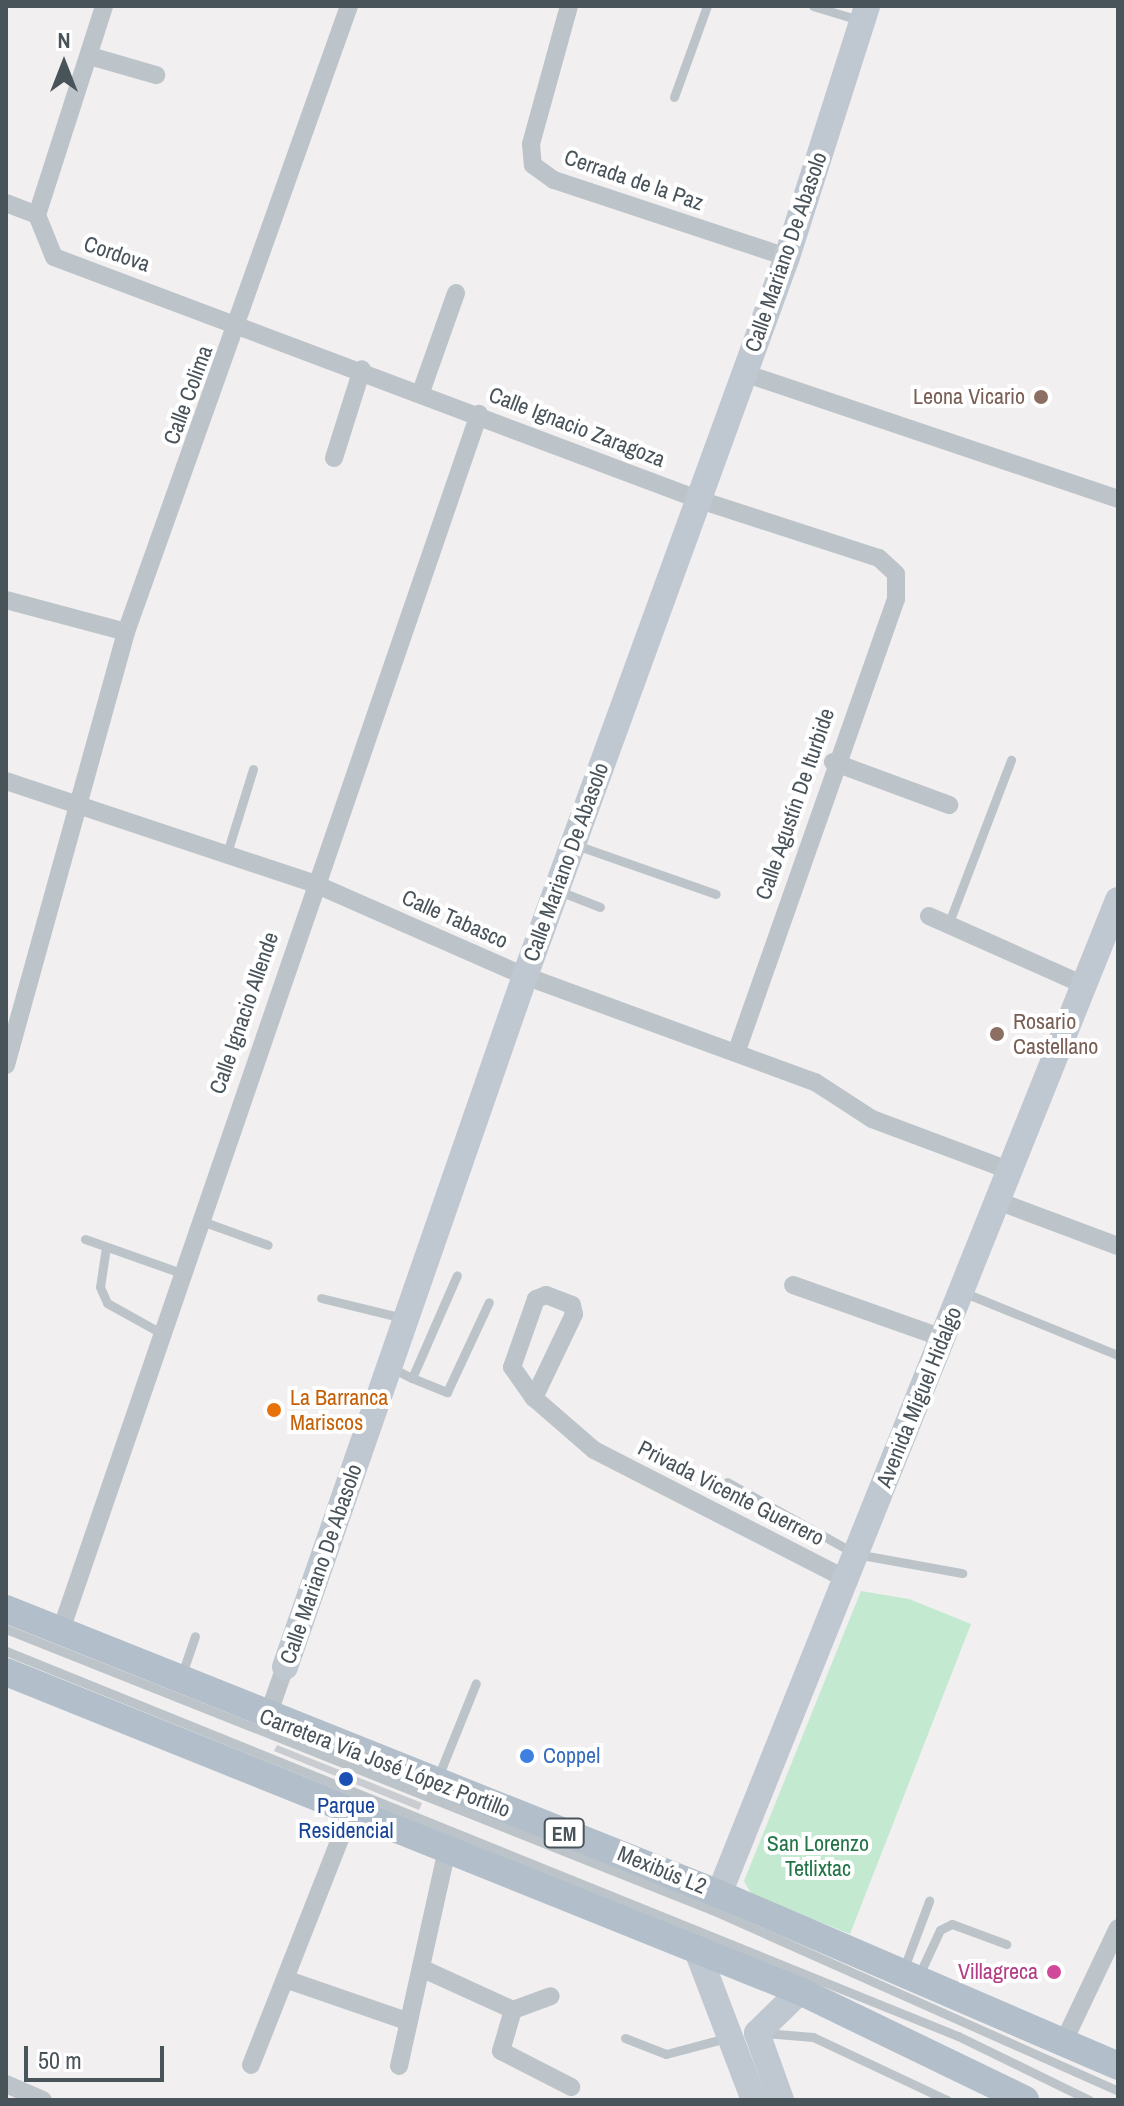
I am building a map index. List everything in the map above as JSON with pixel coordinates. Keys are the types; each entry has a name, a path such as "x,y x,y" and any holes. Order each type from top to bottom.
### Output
{"main road":[{"name":"Carretera Vía José López Portillo","path":"6,1609 267,1718 719,1894 1118,2066"},
{"path":"6,1672 800,1991 1025,2100"}],"street":[{"path":"6,203 37,215 104,6"},
{"name":"Calle Colima","path":"6,1065 126,632 240,323 349,6"},
{"name":"Cerrada de la Paz","path":"569,6 531,144 533,165 554,180 787,257"},
{"name":"Calle Mariano De Abasolo","path":"267,1718 401,1372 406,1319 572,844 787,257 865,14"},
{"path":"90,56 156,75"},
{"name":"Cordova","path":"37,215 54,257 240,323"},
{"path":"421,392 456,293"},
{"name":"Calle Ignacio Zaragoza","path":"240,323 697,499 879,558 896,574"},
{"path":"334,458 362,369"},
{"path":"744,373 1118,499"},
{"name":"Calle Ignacio Allende","path":"61,1630 199,1220 479,414"},
{"name":"Calle Agustín De Iturbide","path":"737,1050 833,762 896,599 896,574"},
{"path":"6,600 126,632"},
{"path":"833,762 949,805"},
{"name":"Calle Tabasco","path":"6,781 77,801 315,884 525,976 737,1050 815,1082 872,1119 1011,1171"},
{"name":"Avenida Miguel Hidalgo","path":"719,1894 1118,900"},
{"path":"929,916 1084,985"},
{"path":"998,1201 1118,1246"},
{"path":"793,1285 943,1338"},
{"name":"Privada Vicente Guerrero","path":"534,1398 575,1309 546,1295 536,1299 512,1367 534,1398 594,1450 846,1579"},
{"path":"251,2065 351,1811"},
{"path":"399,2066 447,1849"},
{"path":"1064,2041 1118,1928"},
{"path":"696,1948 781,2100"},
{"path":"421,1968 513,2010 551,1996"},
{"path":"285,1979 409,2022"},
{"path":"744,2035 800,1991"},
{"path":"513,2010 501,2051 571,2087"},
{"path":"744,2035 754,2100"},
{"path":"6,2084 43,2100"}],"lane":[{"path":"674,97 707,6"},
{"path":"813,6 865,14"},
{"path":"948,925 1011,760"},
{"path":"227,853 253,769"},
{"path":"572,844 716,894"},
{"path":"556,889 600,907"},
{"path":"199,1220 268,1245"},
{"path":"85,1239 181,1273"},
{"path":"106,1247 100,1287 107,1303 161,1333"},
{"path":"457,1275 401,1372 447,1392 489,1302"},
{"path":"962,1291 1118,1355"},
{"path":"321,1298 406,1319"},
{"path":"727,1482 856,1554 962,1573"},
{"name":"Mexibús L2","path":"6,1629 712,1910 1118,2091"},
{"path":"180,1680 195,1636"},
{"name":"Mexibús L2","path":"6,1651 958,2036 1089,2100"},
{"path":"435,1784 476,1683"},
{"path":"910,1974 929,1901"},
{"path":"910,1974 940,1930 952,1924 1006,1944"},
{"path":"625,2038 666,2054 744,2035 813,2037 947,2100"}],"green space":[{"name":"San Lorenzo Tetlixtac","path":"861,1591 909,1599 971,1624 850,1934 752,1895 744,1881"}],"building":[{"path":"277,1745 422,1803 419,1810 274,1751"}],"place":[{"name":"Leona Vicario","path":"1041,397"},
{"name":"Rosario Castellano","path":"997,1034"},
{"name":"La Barranca Mariscos","path":"274,1410"},
{"name":"Coppel","path":"527,1756"},
{"name":"Parque Residencial","path":"346,1779"},
{"name":"Villagreca","path":"1054,1972"}]}
